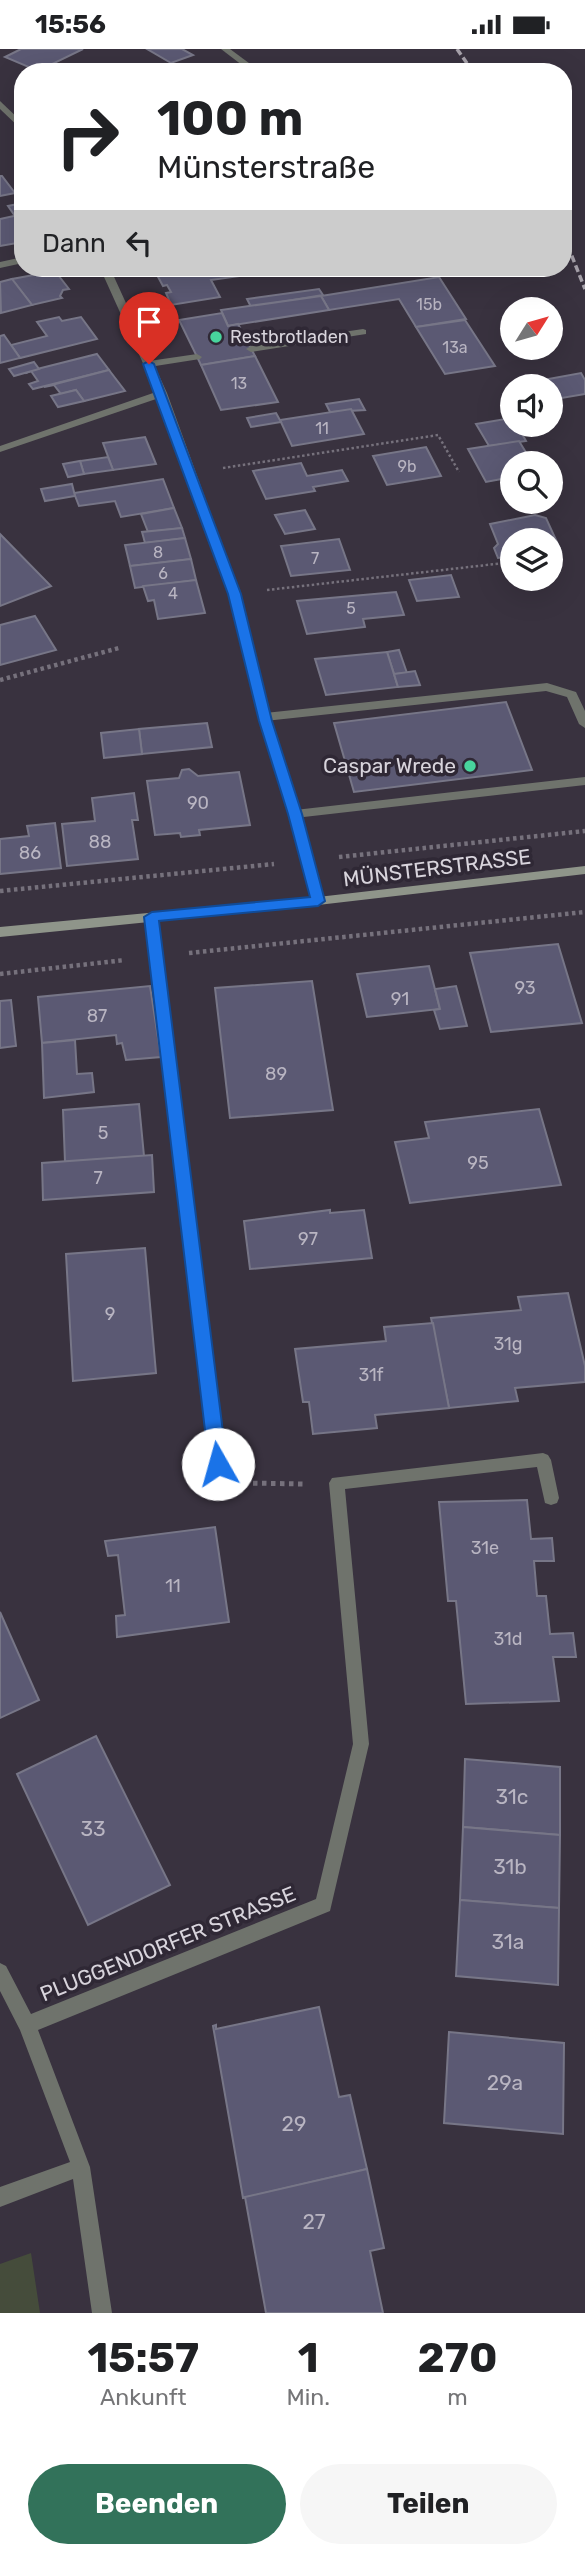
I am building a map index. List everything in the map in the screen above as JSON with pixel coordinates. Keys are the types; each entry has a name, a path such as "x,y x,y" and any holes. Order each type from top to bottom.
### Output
{"main road":[{"name":"MÜNSTERSTRASSE","path":"0,932 318,901 585,870"}],"street":[{"path":"225,49 244,63"},
{"path":"0,104 14,119"},
{"path":"109,277 162,393 234,594 265,717 318,901"},
{"path":"251,349 363,332"},
{"path":"149,364 197,357"},
{"path":"0,449 162,393"},
{"path":"265,717 547,687 572,695 585,724"},
{"path":"295,814 585,781"},
{"path":"152,917 218,1464"},
{"path":"337,1483 543,1460 551,1498"},
{"name":"PLUGGENDORFER STRASSE","path":"27,2025 324,1905 361,1744 337,1483"},
{"name":"PLUGGENDORFER STRASSE","path":"0,1972 27,2025 81,2167 102,2313"},
{"path":"0,2197 81,2167"}],"path":[{"path":"191,473 438,435 459,472"},
{"path":"234,594 500,563"},
{"path":"0,680 119,648"},
{"path":"0,974 585,912"},
{"path":"218,1464 247,1485 337,1483"}],"green space":[{"path":"31,2253 40,2313 0,2313 0,2264"}],"building":[{"path":"21,49 83,49 54,63 19,63 5,57"},
{"path":"147,49 182,49 193,55 171,63"},
{"path":"0,176 2,176 14,193 0,196"},
{"path":"14,216 14,244 0,246 0,219"},
{"path":"60,277 69,289 63,290 60,296 62,298 32,305 12,279"},
{"path":"158,277 232,277 211,280 220,297 171,305 166,293 171,292 167,285 163,286"},
{"path":"439,277 466,319 416,327 399,299 329,310 321,296"},
{"path":"12,279 32,305 1,313 0,282"},
{"path":"319,289 323,295 251,307 247,299"},
{"path":"321,296 329,310 228,326 221,310"},
{"name":"Restbrotladen","path":"222,313 228,326 238,324 255,356 201,365 179,320"},
{"path":"59,317 62,321 81,317 97,339 20,358 11,345 47,336 37,322"},
{"path":"465,320 495,366 445,374 416,327"},
{"path":"4,335 20,358 0,363 0,336"},
{"path":"97,354 109,370 33,389 29,384 38,381 31,371 25,372"},
{"path":"255,356 278,402 221,410 201,365"},
{"path":"34,362 39,369 14,376 9,369"},
{"path":"109,370 125,391 84,401 76,390 61,394 54,385 44,387"},
{"path":"581,373 585,380 585,394 563,398 563,376"},
{"path":"76,390 84,401 58,407 51,396"},
{"path":"359,399 365,410 330,412 326,404"},
{"path":"351,409 364,434 292,446 280,420"},
{"path":"276,413 281,422 251,427 247,418"},
{"path":"500,420 500,437 524,437 526,441 489,446 476,424"},
{"path":"145,437 156,464 113,470 103,443"},
{"path":"519,441 525,451 500,451 500,479 486,482 468,449"},
{"path":"426,447 441,476 387,485 373,456"},
{"path":"108,457 113,470 84,474 80,461"},
{"path":"80,461 84,474 68,477 63,464"},
{"path":"301,463 307,476 342,470 348,481 313,487 315,491 266,499 253,471"},
{"path":"163,479 174,508 121,517 115,501 79,506 74,493"},
{"path":"72,484 75,496 45,501 41,489"},
{"path":"174,508 182,528 148,532 141,514"},
{"path":"305,510 315,529 285,534 275,515"},
{"path":"535,515 546,518 551,528 500,528 498,558 494,548 498,544 490,524"},
{"path":"182,528 185,538 145,543 142,532"},
{"path":"0,534 51,586 0,606"},
{"path":"185,538 191,559 130,566 125,545"},
{"path":"339,539 350,570 291,576 281,546"},
{"path":"191,559 196,580 135,588 130,566"},
{"path":"451,575 459,597 417,601 409,580"},
{"path":"196,580 205,613 158,619 154,600 148,601 143,586"},
{"path":"396,592 404,615 363,619 365,627 307,634 297,601"},
{"path":"35,616 56,650 0,665 0,625"},
{"path":"399,650 407,673 394,674 387,652"},
{"path":"387,652 398,687 326,695 315,659"},
{"path":"415,671 420,685 398,687 394,674"},
{"path":"506,702 532,770 354,792 334,723"},
{"path":"207,723 212,747 142,754 139,729"},
{"path":"139,729 142,754 104,758 101,733"},
{"path":"189,769 198,776 239,772 250,825 199,830 200,835 181,837 180,833 155,835 147,781 179,778 182,770"},
{"path":"134,793 138,820 132,820 138,859 67,866 62,824 95,821 92,798"},
{"path":"55,823 61,868 0,874 0,839 29,836 27,826"},
{"path":"558,944 582,1023 491,1032 470,953"},
{"path":"429,966 440,1009 367,1017 357,974"},
{"path":"312,981 333,1110 230,1118 215,988"},
{"path":"150,986 161,1057 126,1060 122,1043 117,1044 116,1035 42,1043 38,997"},
{"path":"456,986 467,1026 440,1029 434,1010 440,1009 435,989"},
{"path":"11,1000 16,1046 0,1048 0,1001"},
{"path":"75,1040 77,1074 92,1073 94,1092 44,1098 42,1043"},
{"path":"139,1104 144,1156 65,1162 63,1110"},
{"path":"539,1109 561,1185 410,1203 395,1142 429,1138 425,1122"},
{"path":"152,1155 154,1192 43,1200 42,1163"},
{"path":"330,1210 330,1213 364,1210 372,1258 250,1269 244,1221"},
{"path":"145,1248 156,1373 73,1381 66,1254"},
{"path":"568,1293 585,1366 585,1382 515,1388 518,1401 449,1408 431,1318 521,1310 518,1297"},
{"path":"433,1323 449,1408 375,1415 377,1428 313,1434 309,1402 303,1402 295,1349 386,1341 384,1327"},
{"path":"527,1500 531,1539 552,1538 554,1561 534,1561 537,1596 546,1596 550,1634 573,1633 576,1657 553,1657 559,1701 466,1704 456,1601 448,1601 439,1502"},
{"path":"215,1527 229,1622 117,1637 116,1616 125,1615 118,1555 108,1556 105,1541"},
{"path":"0,1612 39,1700 0,1718"},
{"path":"96,1736 170,1885 88,1925 17,1774"},
{"path":"465,1759 560,1767 560,1835 463,1827"},
{"path":"463,1827 560,1835 559,1908 460,1900"},
{"path":"460,1900 559,1908 558,1985 456,1976"},
{"path":"319,2007 339,2097 350,2095 367,2169 243,2198 213,2026 216,2025 216,2029"},
{"path":"449,2032 564,2043 563,2134 444,2123"},
{"path":"367,2169 384,2248 370,2251 383,2313 266,2313 245,2197"}],"railway":[{"path":"457,49 467,63"},
{"path":"572,256 585,289"}],"place":[{"name":"Restbrotladen","path":"216,337"},
{"name":"Caspar Wrede","path":"470,766"}],"route":[{"path":"149,364 162,393 234,594 266,721 318,901 152,917 218,1464"}]}
